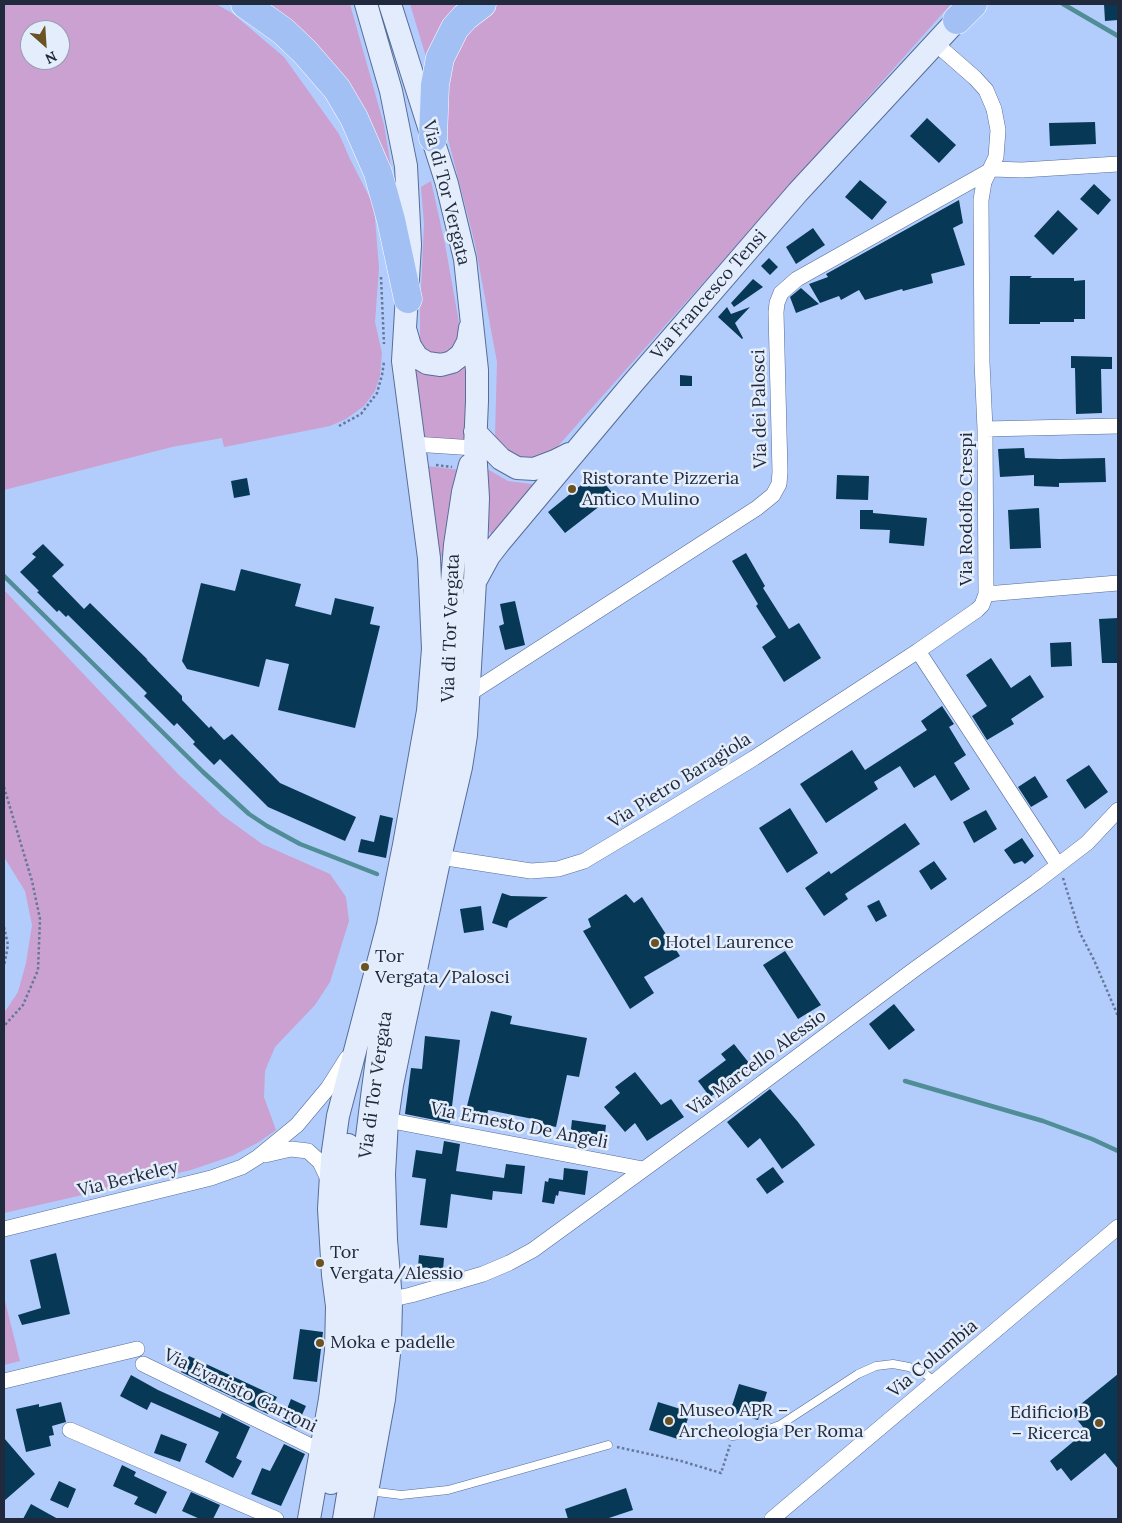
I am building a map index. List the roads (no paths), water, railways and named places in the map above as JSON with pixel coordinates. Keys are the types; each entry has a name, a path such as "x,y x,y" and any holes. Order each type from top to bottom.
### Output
{"highway":[{"path":"246,4 283,31 306,52 337,89 354,118 378,173 391,220 406,309"},
{"path":"433,138 435,85 440,58 455,28 465,17 482,4"}],"main road":[{"name":"Via di Tor Vergata","path":"362,1519 387,1377 391,1335 363,1303 333,1275 329,1223 330,1185 338,1110 359,1040 388,925 420,764 431,689 433,637 429,558 404,370 403,346 410,245 406,166 392,91 366,4"},
{"name":"Via di Tor Vergata","path":"324,1519 349,1379 352,1351 385,1220 384,1174 387,1120 392,1085 461,767 466,735 475,581 478,498 475,440 477,377 465,259 447,184 390,4"},
{"name":"Via Francesco Tensi","path":"475,581 493,550 576,450 798,192 935,43 963,9"},
{"path":"406,309 405,329 413,352 427,364 441,365 455,360 464,351 470,334 470,313"},
{"name":"Via di Tor Vergata","path":"309,1519 335,1359 363,1303 364,1172 376,1066 381,1030 404,935 440,764 453,663 452,582 455,545 463,492 475,440"},
{"path":"475,440 511,466 521,469 545,466 576,450"},
{"name":"Via di Tor Vergata","path":"344,1519 365,1393 370,1342 346,1184 359,1040"}],"street":[{"name":"Via Rodolfo Crespi","path":"918,651 977,610 982,605 986,594 985,429 982,362 980,200 984,182 992,169 998,146 997,123 992,102 981,84 935,43"},
{"path":"992,169 1022,170 1118,164"},
{"name":"Via dei Palosci","path":"469,694 748,514 773,495 779,484 780,472 776,308 781,293 797,279 992,169"},
{"path":"985,429 1118,426"},
{"path":"414,444 475,440"},
{"path":"986,594 1118,583"},
{"path":"918,651 1058,865"},
{"name":"Via Pietro Baragiola","path":"440,857 531,871 550,870 584,861 754,758 918,651"},
{"name":"Via Marcello Alessio","path":"363,1303 482,1274 509,1263 541,1244 1058,865 1087,842 1118,810"},
{"name":"Via Berkeley","path":"4,1229 211,1178 235,1170 258,1157 289,1132 316,1104 332,1083 359,1040"},
{"name":"Via Ernesto De Angeli","path":"387,1120 643,1169"},
{"name":"Via Berkeley","path":"258,1157 291,1149 308,1151 320,1162 330,1185"},
{"name":"Via Columbia","path":"772,1519 1118,1227"},
{"path":"4,1381 137,1348"},
{"name":"Via Evaristo Garroni","path":"143,1364 321,1451"},
{"path":"70,1430 276,1519"}],"lane":[{"path":"732,1436 759,1433 780,1426 858,1374 876,1366 893,1364 909,1367 924,1373 935,1382"},
{"path":"367,1490 401,1495 448,1490 608,1445"}],"waterway":[{"path":"1063,4 1118,36"},
{"path":"4,576 203,772 249,814 300,844 377,874"},
{"path":"905,1081 1043,1121 1118,1151"}],"place":[{"name":"Ristorante Pizzeria Antico Mulino","path":"572,489"},
{"name":"Hotel Laurence","path":"655,943"},
{"name":"Tor Vergata/Palosci","path":"365,967"},
{"name":"Tor Vergata/Alessio","path":"320,1263"},
{"name":"Moka e padelle","path":"320,1343"},
{"name":"Museo APR – Archeologia Per Roma","path":"669,1421"},
{"name":"Edificio B – Ricerca","path":"1099,1423"}]}
